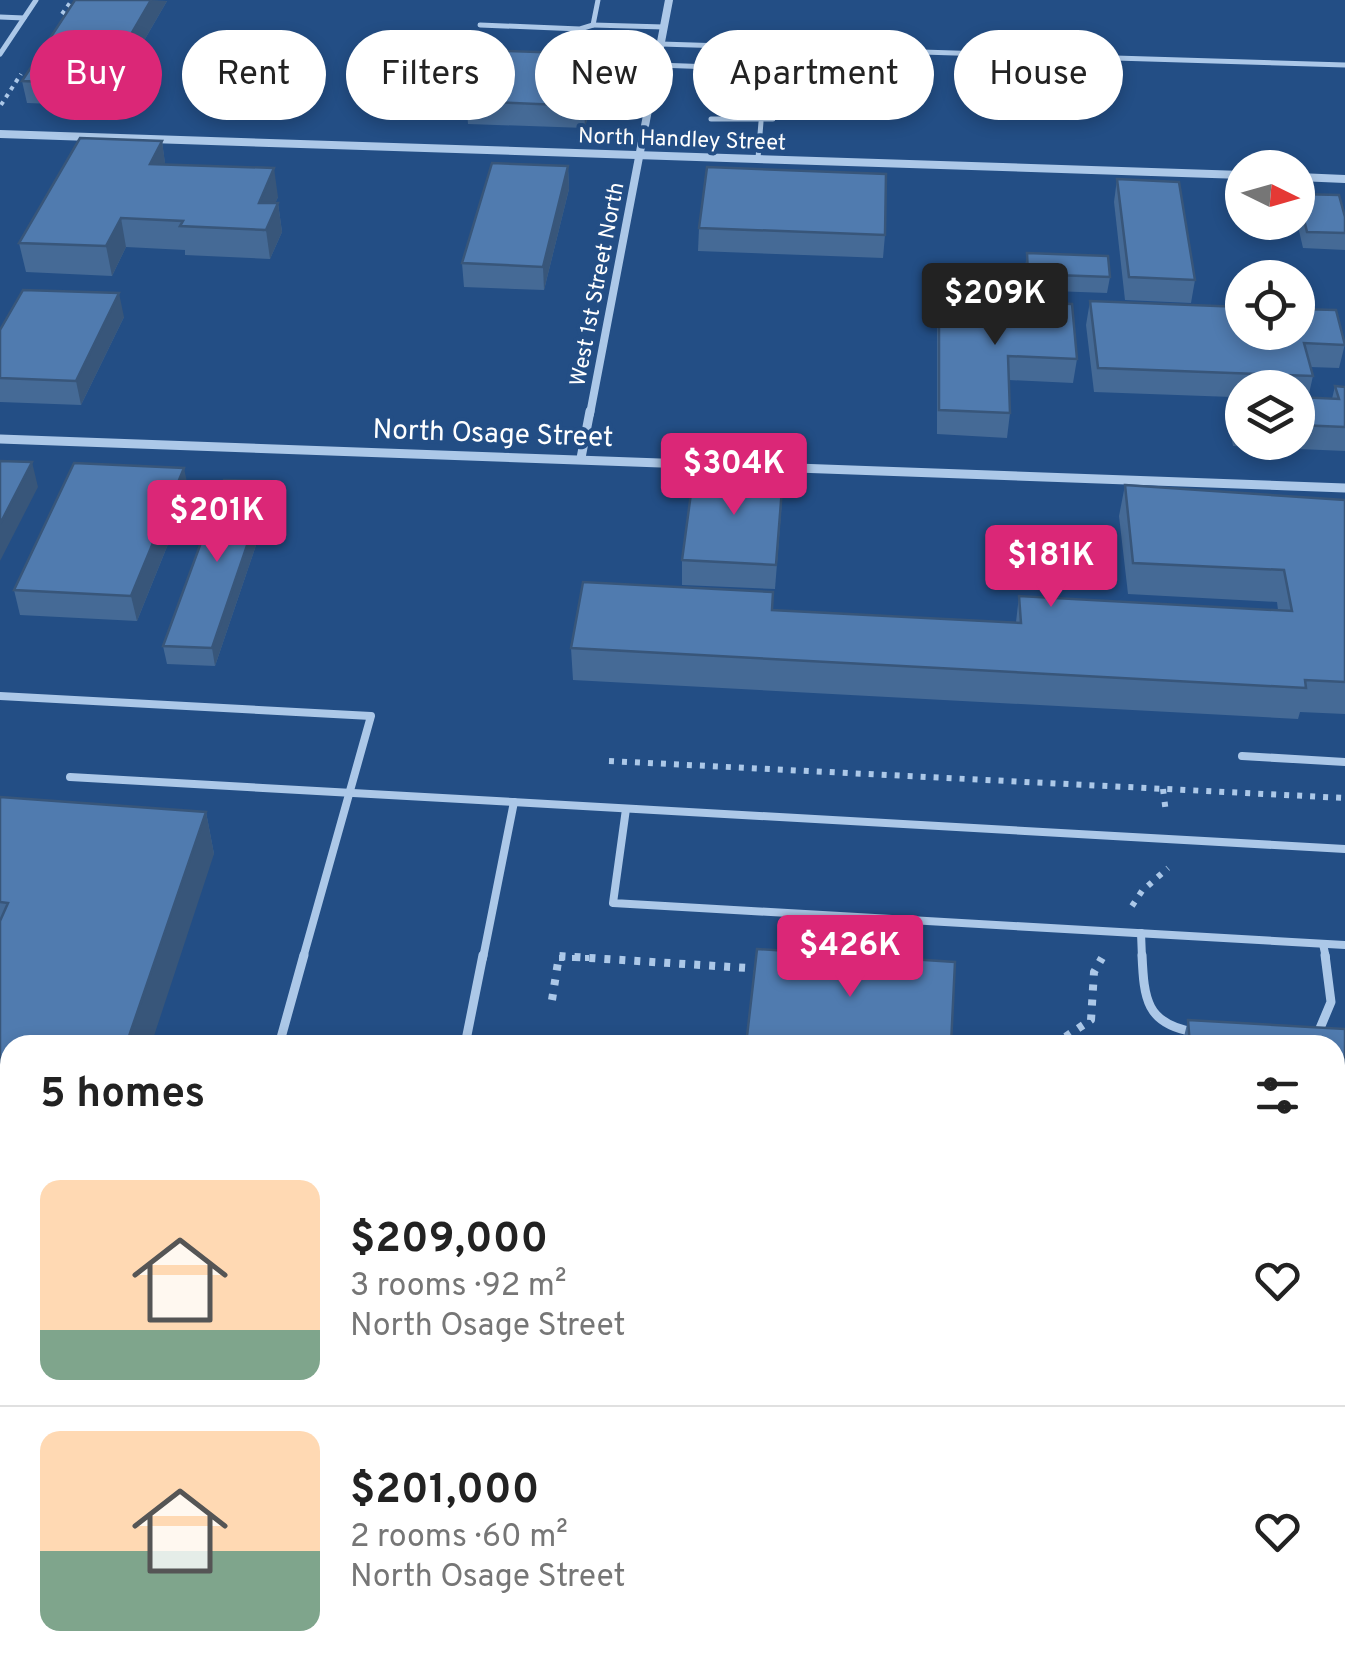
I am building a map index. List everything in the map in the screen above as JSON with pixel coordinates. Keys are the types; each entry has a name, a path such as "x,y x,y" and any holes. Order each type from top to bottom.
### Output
{"street":[{"name":"West 1st Street North","path":"664,28 670,0"},
{"name":"West 1st Street North","path":"581,458 646,120"},
{"name":"North Handley Street","path":"0,134 1225,174"},
{"path":"1315,178 1345,179"},
{"name":"North Osage Street","path":"0,438 1345,488"}],"lane":[{"path":"0,54 36,0"},
{"path":"593,25 598,0"},
{"path":"0,17 24,18"},
{"path":"480,25 664,28"},
{"path":"673,44 1345,65"},
{"path":"728,120 769,120"},
{"path":"758,158 761,122"},
{"path":"0,696 372,716 282,1035"},
{"path":"1242,756 1345,762"},
{"path":"70,777 1345,849"},
{"path":"467,1035 514,802"},
{"path":"626,809 613,903 1345,945"},
{"path":"1140,934 1148,1010 1159,1024 1176,1031 1211,1033"},
{"path":"1310,1035 1330,1021 1333,1005 1323,944"}],"path":[{"path":"609,761 1345,798"},
{"path":"552,1000 559,956 768,969"}],"building":[{"path":"75,0 151,0 134,30 55,30"},
{"path":"515,51 535,52 535,104 515,103"},
{"path":"80,138 162,141 150,164 274,168 259,203 278,203 266,230 180,226 183,221 121,218 106,246 19,243"},
{"path":"492,163 568,166 543,267 462,263"},
{"path":"707,167 886,174 885,235 699,228"},
{"path":"1117,179 1179,182 1195,280 1129,277"},
{"path":"1315,194 1339,195 1345,233 1315,232"},
{"path":"1027,253 1108,256 1110,277 1028,274"},
{"path":"23,290 119,293 76,381 0,378 0,330"},
{"path":"939,298 1072,304 1077,359 1008,356 1010,413 939,410"},
{"path":"1090,301 1225,306 1225,350 1306,350 1311,370 1225,373 1098,368"},
{"path":"1315,309 1336,310 1345,345 1315,344"},
{"path":"1335,386 1345,387 1345,427 1315,426 1315,398 1339,399"},
{"path":"0,461 32,462 0,524"},
{"path":"74,463 184,468 131,596 14,590"},
{"path":"694,471 783,476 776,565 682,560"},
{"path":"224,480 269,481 212,648 163,646"},
{"path":"1125,485 1345,500 1345,682 1305,680 1306,688 571,648 583,582 773,592 772,610 1021,623 1019,596 1292,611 1284,570 1133,563"},
{"path":"0,797 206,812 129,1035 0,1035 0,921 8,903 0,902"},
{"path":"757,949 955,962 951,1035 747,1035"},
{"path":"1188,1020 1345,1029 1345,1035 1189,1035"}]}
